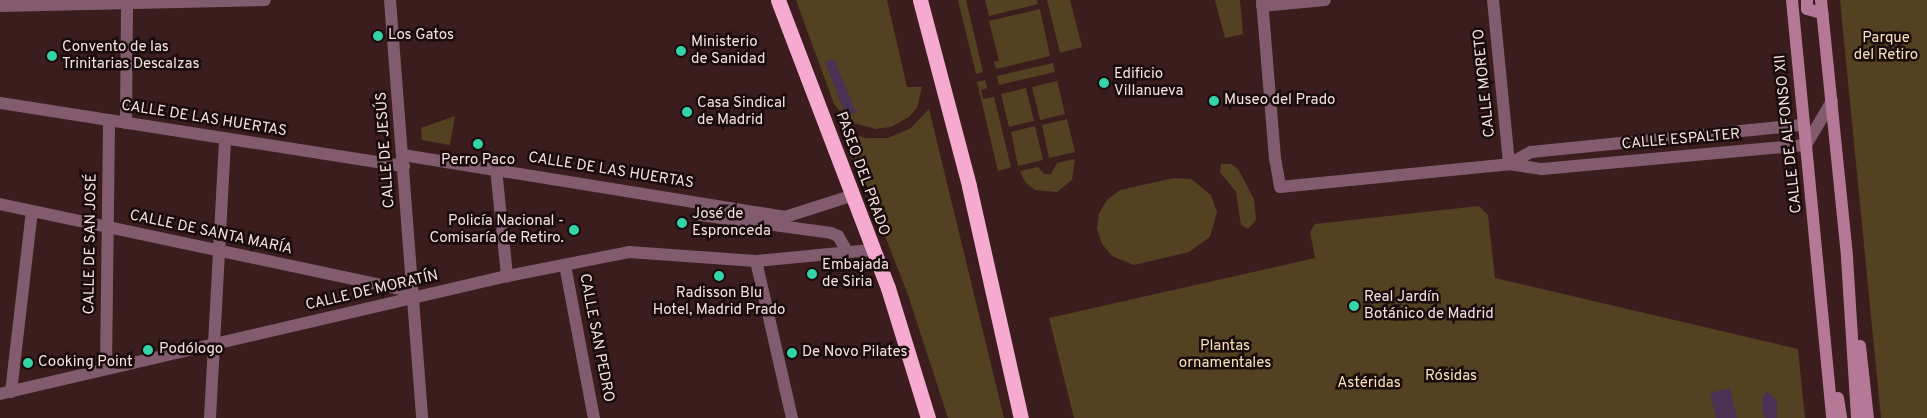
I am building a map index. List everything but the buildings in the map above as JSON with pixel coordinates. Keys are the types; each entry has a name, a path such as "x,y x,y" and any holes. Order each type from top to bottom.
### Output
{"highway":[{"name":"PASEO DEL PRADO","path":"778,0 870,250 888,288 928,418"},
{"path":"920,0 969,186 1021,418"}],"main road":[{"name":"CALLE DE ALFONSO XII","path":"1792,0 1832,418"},
{"path":"1806,0 1807,9 1822,6 1847,258 1857,418"},
{"path":"1847,258 1868,418"},
{"name":"CALLE DE ALFONSO XII","path":"1818,264 1841,418"}],"street":[{"path":"0,6 265,0"},
{"name":"CALLE DE JESÚS","path":"390,0 422,418"},
{"path":"1262,3 1325,0"},
{"name":"CALLE MORETO","path":"1493,0 1509,164"},
{"name":"CALLE ESPALTER","path":"1262,3 1275,158 1280,187 1509,164 1542,169 1806,145"},
{"path":"126,123 127,4"},
{"path":"1806,145 1832,101"},
{"name":"CALLE DE LAS HUERTAS","path":"0,103 225,139 403,161 496,169 784,217 851,196"},
{"name":"CALLE DE SAN JOSÉ","path":"106,369 109,120"},
{"name":"CALLE ESPALTER","path":"1509,164 1531,152 1804,125"},
{"path":"210,418 225,139"},
{"path":"496,169 507,276"},
{"name":"CALLE DE SANTA MARÍA","path":"0,204 403,290 412,298"},
{"path":"5,393 32,211"},
{"path":"700,215 830,233 838,236 845,248"},
{"name":"CALLE DE MORATÍN","path":"5,393 507,276 629,252 756,261 870,250"},
{"path":"756,261 792,418"},
{"name":"CALLE SAN PEDRO","path":"565,265 594,418"}],"green space":[{"path":"796,0 887,0 907,87 922,87 917,108 909,117 891,127 875,129 854,123 841,113 834,104"},
{"path":"958,0 966,0 983,72 976,74"},
{"path":"985,0 1037,0 1038,4 989,16"},
{"path":"1047,0 1070,0 1082,47 1060,53"},
{"path":"1215,0 1240,0 1243,34 1225,38"},
{"name":"Parque del Retiro","path":"1840,0 1927,0 1927,418 1881,418"},
{"path":"1040,9 1050,56 996,69 994,62 999,61 989,21"},
{"path":"1053,63 1055,72 999,85 997,76"},
{"path":"985,80 987,88 981,90 983,99 994,97 1011,167 998,171 977,82"},
{"path":"1057,81 1065,114 1040,120 1032,87"},
{"path":"1026,88 1034,121 1009,127 1001,94"},
{"path":"929,109 1004,418 948,418 908,295 844,130 865,138 888,138 911,128"},
{"path":"455,116 450,145 422,140 421,128"},
{"path":"1067,119 1075,152 1049,158 1042,125"},
{"path":"1035,126 1043,160 1018,166 1011,132"},
{"path":"1075,159 1072,180 1057,192 1035,190 1025,182 1020,171 1038,167 1044,174 1051,174 1057,163"},
{"path":"1221,164 1231,164 1238,169 1254,199 1256,220 1248,229 1241,225 1236,192 1220,172"},
{"path":"1174,178 1191,179 1211,195 1217,212 1210,237 1189,252 1134,265 1112,256 1102,244 1097,229 1099,213 1107,200 1120,190"},
{"name":"Real Jardín Botánico de Madrid","path":"1479,206 1488,215 1495,278 1798,349 1805,418 1074,418 1049,318 1315,258 1310,232 1315,224"}],"shaded area":[{"path":"834,59 855,109 859,111 846,116 825,62"},
{"path":"1730,388 1737,418 1716,418 1710,393"},
{"path":"1767,391 1777,400 1777,418 1765,418 1762,410 1762,398"}],"place":[{"name":"Los Gatos","path":"378,36"},
{"name":"Ministerio de Sanidad","path":"681,51"},
{"name":"Convento de las Trinitarias Descalzas","path":"52,56"},
{"name":"Edificio Villanueva","path":"1104,83"},
{"name":"Museo del Prado","path":"1214,101"},
{"name":"Casa Sindical de Madrid","path":"687,112"},
{"name":"Perro Paco","path":"478,144"},
{"name":"José de Espronceda","path":"682,223"},
{"name":"Policía Nacional - Comisaría de Retiro.","path":"574,230"},
{"name":"Embajada de Siria","path":"812,274"},
{"name":"Radisson Blu Hotel, Madrid Prado","path":"719,276"},
{"name":"Real Jardín Botánico de Madrid","path":"1354,306"},
{"name":"Podólogo","path":"148,350"},
{"name":"De Novo Pilates","path":"792,353"},
{"name":"Cooking Point","path":"28,363"}],"park label":[{"name":"Plantas ornamentales","path":"1225,354"},
{"name":"Rósidas","path":"1451,377"},
{"name":"Astéridas","path":"1369,384"}]}
